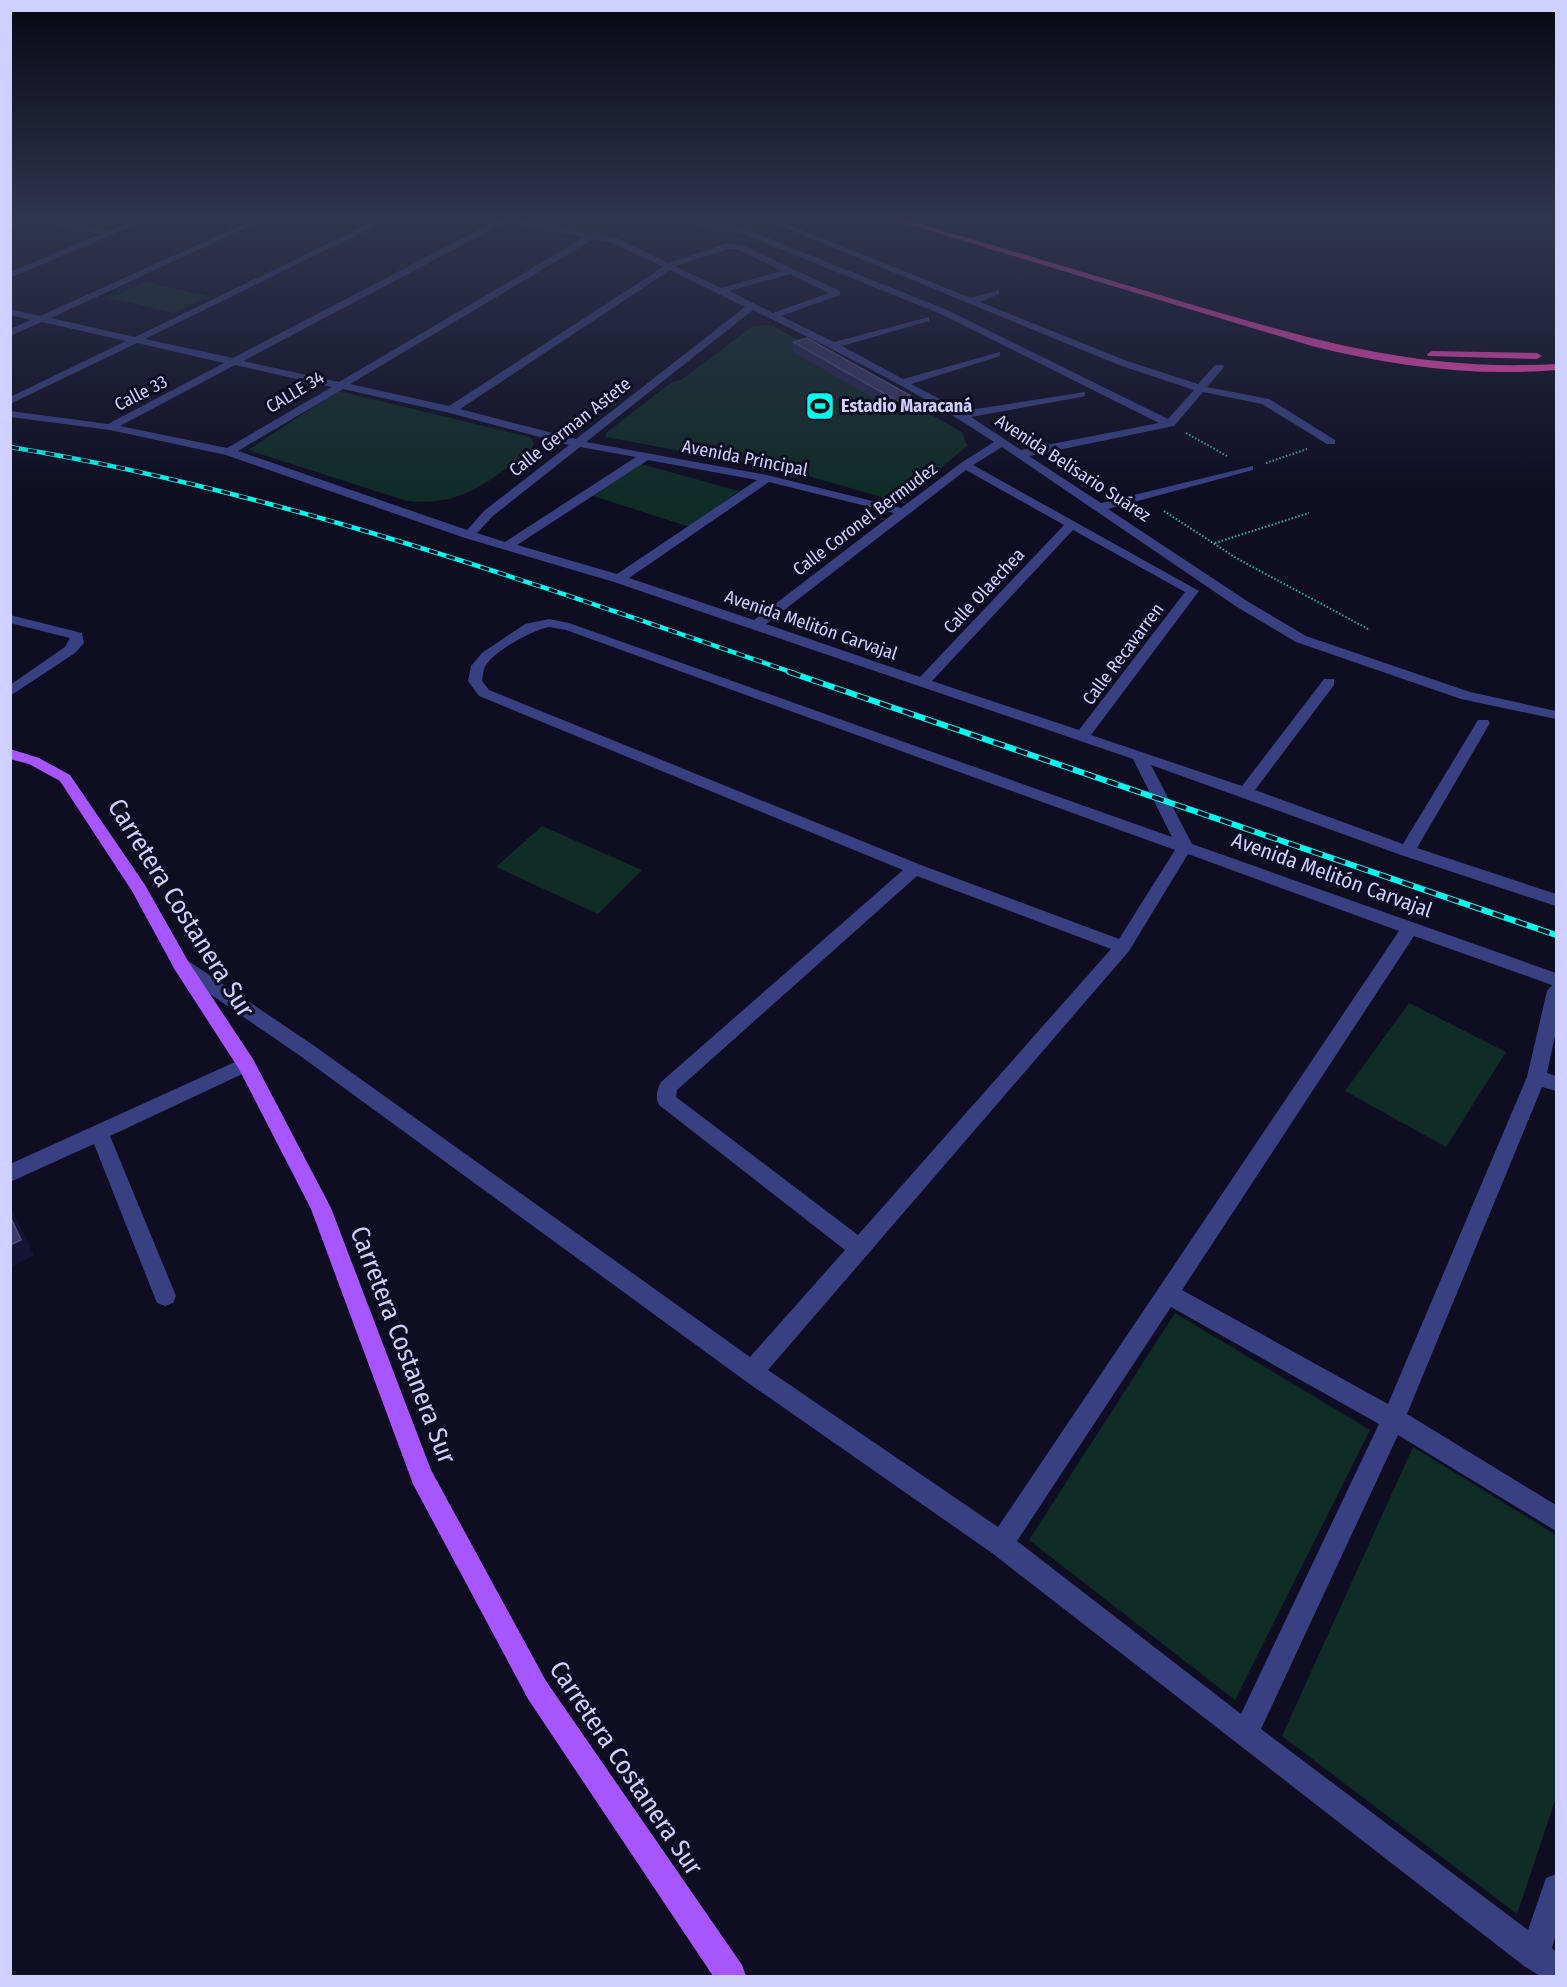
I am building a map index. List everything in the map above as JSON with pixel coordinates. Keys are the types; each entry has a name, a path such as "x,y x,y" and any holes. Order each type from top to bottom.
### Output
{"highway":[{"path":"1207,312 1358,354 1469,369 1557,367"},
{"path":"1243,312 1313,332"},
{"path":"1325,335 1393,350 1434,354 1475,357 1546,356"}],"main road":[{"name":"Carretera Costanera Sur","path":"10,754 34,761 65,778 139,889 181,965 246,1064 321,1208 420,1476 537,1690 731,1977"}],"street":[{"name":"Avenida Principal","path":"10,312 451,410 580,444 767,478 903,512"},
{"path":"10,333 57,312"},
{"path":"10,400 194,312"},
{"name":"Calle 33","path":"110,427 332,312"},
{"name":"CALLE 34","path":"228,452 464,312"},
{"path":"451,410 600,312"},
{"name":"Calle German Astete","path":"469,535 489,513 580,444 745,312"},
{"name":"Avenida Belisario Suárez","path":"763,312 833,345 961,415 1242,604 1301,639 1466,696 1557,715"},
{"path":"772,316 784,312"},
{"path":"943,312 1170,424"},
{"path":"994,312 1123,363 1202,389 1265,401 1331,442"},
{"path":"833,345 926,319"},
{"path":"902,383 996,354"},
{"path":"1020,454 1170,424 1219,367"},
{"path":"961,415 1081,394"},
{"name":"Avenida Melitón Carvajal","path":"10,414 110,427 228,452 469,535 619,579 754,627 1245,792 1407,851 1557,900"},
{"name":"Calle Coronel Bermudez","path":"754,627 965,465 1001,443"},
{"path":"507,546 644,457"},
{"path":"965,465 1072,524"},
{"path":"1101,507 1249,468"},
{"path":"619,579 767,478"},
{"name":"Calle Recavarren","path":"1072,524 1193,591 1081,738"},
{"name":"Calle Olaechea","path":"922,682 1072,524"},
{"path":"10,619 76,636 76,643 70,650 10,692"},
{"name":"Avenida Melitón Carvajal","path":"1123,947 915,869 484,693 475,681 478,666 499,647 530,627 549,623 569,627 1557,980"},
{"path":"1245,792 1329,682"},
{"path":"1407,851 1483,723"},
{"path":"752,1372 1123,947 1185,846 1140,758"},
{"path":"859,1248 666,1100 668,1087 915,869"},
{"path":"1001,1544 1410,928"},
{"path":"181,965 316,1057 752,1372 1001,1544 1245,1734 1546,1963 1557,1888"},
{"path":"1245,1734 1393,1419 1547,1081 1557,991"},
{"path":"10,1174 246,1064"},
{"path":"99,1133 165,1296"},
{"path":"1166,1293 1393,1419 1557,1519"}],"path":[{"path":"1170,424 1249,468 1331,442"},
{"path":"1141,495 1214,544 1370,630"},
{"path":"1214,544 1309,513"}],"green space":[{"name":"Estadio Maracaná","path":"753,326 773,326 962,432 967,446 909,495 885,498 794,472 606,437 606,433 672,382 681,380"},
{"path":"338,391 530,437 534,443 531,449 475,489 444,500 426,502 407,501 248,450"},
{"path":"641,464 739,491 690,527 593,496"},
{"path":"542,826 642,870 598,914 496,867"},
{"path":"1409,1003 1506,1052 1446,1147 1345,1091"},
{"path":"1175,1313 1370,1430 1235,1700 1029,1540"},
{"path":"1413,1447 1556,1535 1556,1797 1517,1914 1282,1736"}],"building":[{"path":"807,338 913,397 899,402 793,342"},
{"path":"10,1216 21,1240 10,1245"}],"railway":[{"path":"10,447 210,488 309,515 504,574 794,673"},
{"path":"789,672 1556,935"}],"place":[{"name":"Estadio Maracaná","path":"820,406"}]}
